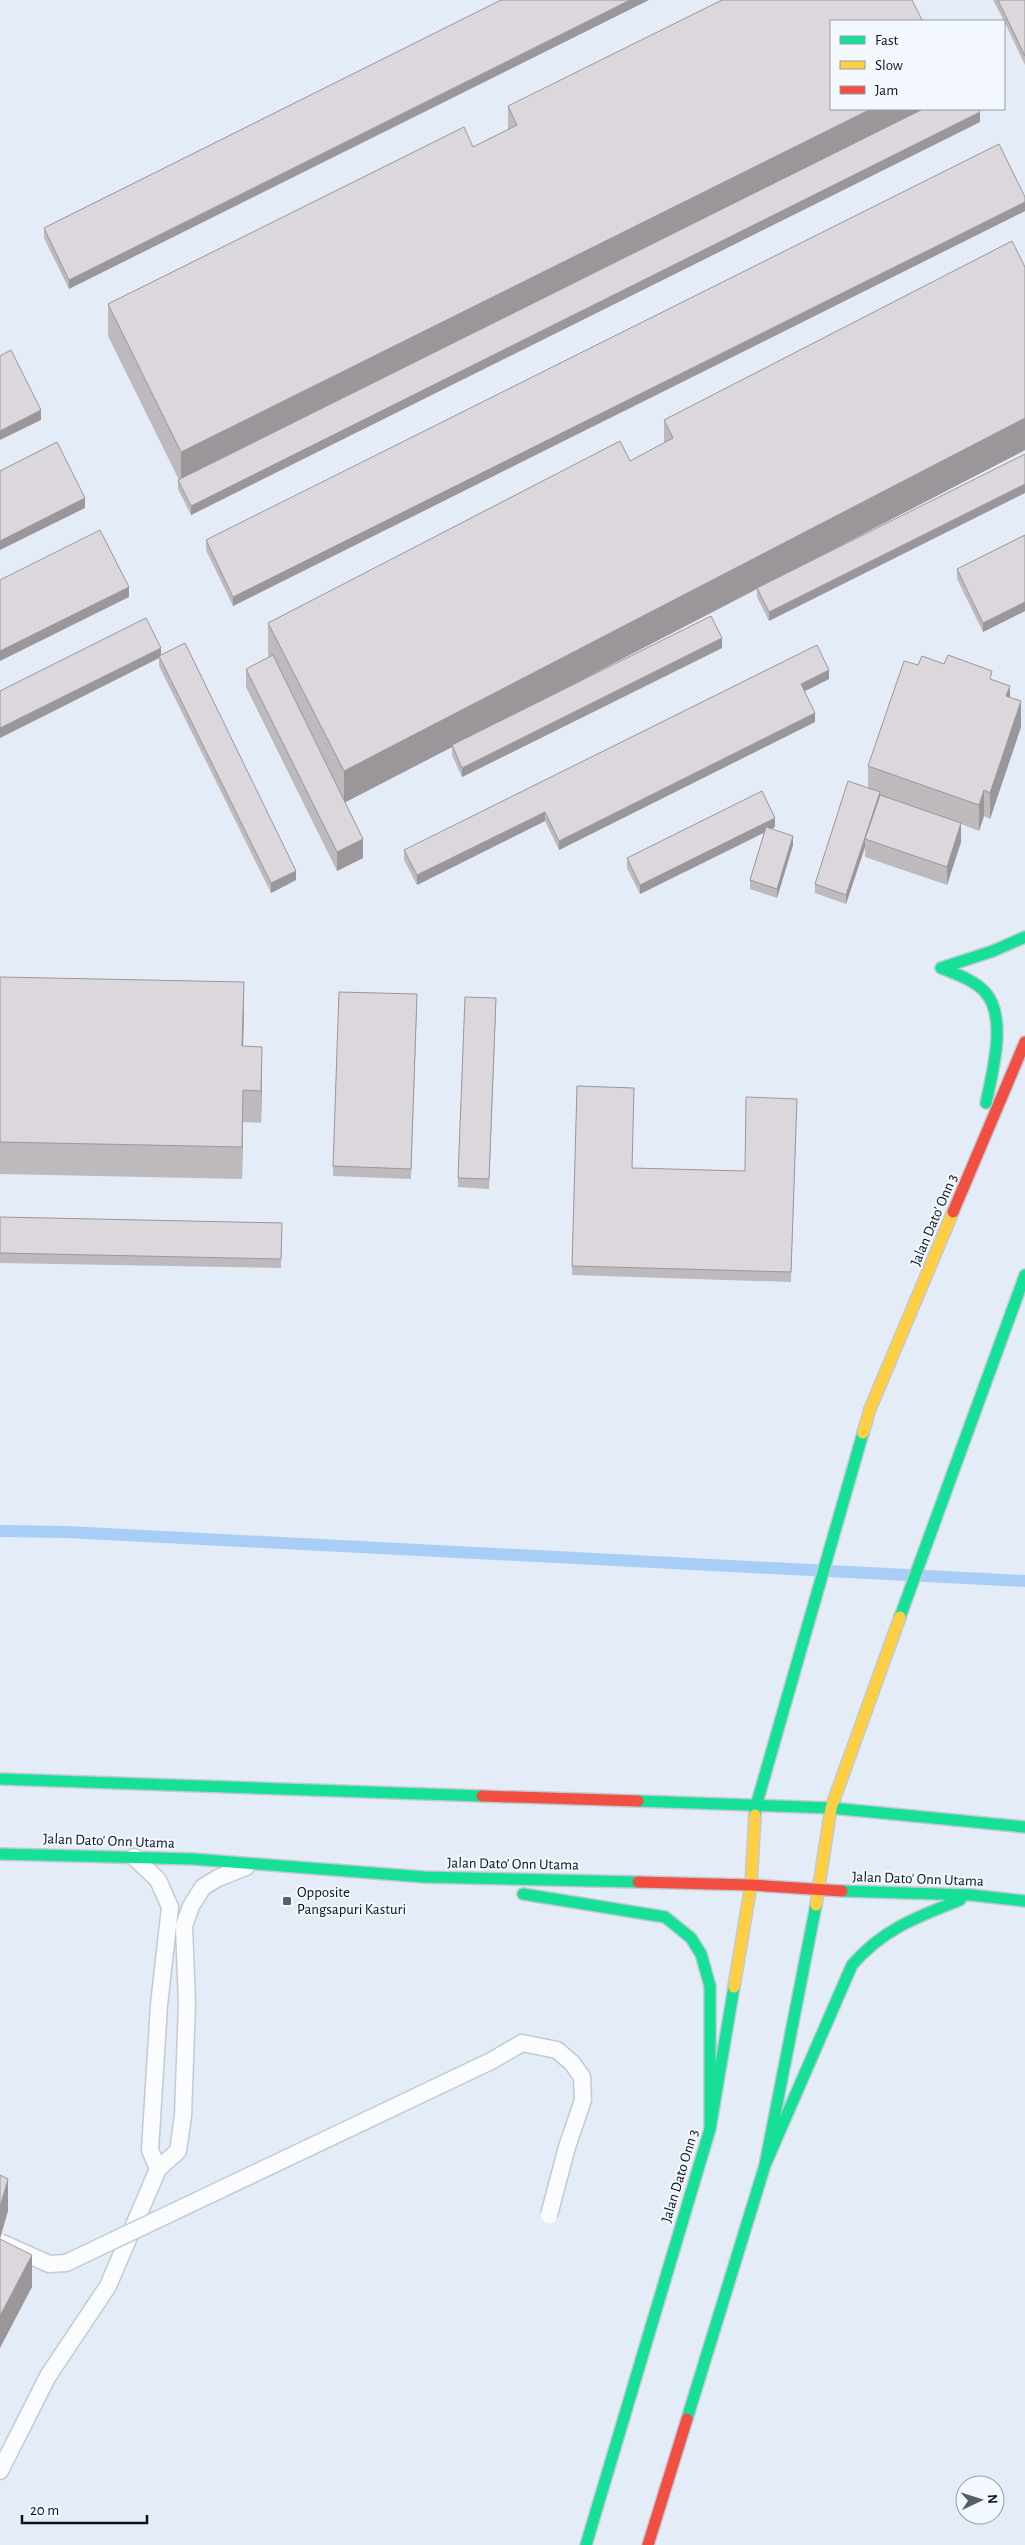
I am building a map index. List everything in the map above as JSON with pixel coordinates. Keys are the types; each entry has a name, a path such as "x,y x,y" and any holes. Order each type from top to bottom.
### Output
{"main road":[{"path":"972,1168 995,1061 996,1029 990,998 968,979 941,968 993,951 1025,937"},
{"name":"Jalan Dato' Onn 3","path":"756,1806 870,1409 1025,1042"},
{"path":"648,2545 765,2165 819,1890 831,1808 1025,1275"},
{"path":"0,1779 831,1808 1025,1827"},
{"name":"Jalan Dato Onn 3","path":"586,2545 710,2129 751,1885 756,1806"},
{"name":"Jalan Dato' Onn Utama","path":"0,1854 134,1857 257,1863 424,1878 751,1885 819,1890 971,1895 1025,1901"},
{"path":"424,1878 665,1917 686,1930 706,1966 710,1986 710,2129"},
{"path":"765,2165 852,1965 868,1945 885,1932 971,1895"}],"lane":[{"path":"0,1868 18,1854"},
{"path":"134,1857 158,1880 170,1907 159,2005 150,2150 158,2169"},
{"path":"0,2471 48,2376 108,2286 158,2169 178,2151 183,2116 187,2003 184,1926 191,1906 203,1887 218,1878 257,1863"},
{"path":"159,2005 187,2003"},
{"path":"0,2242 49,2264 66,2263 491,2061 522,2043 557,2050 572,2063 582,2077 583,2100 567,2147 549,2215"}],"building":[{"path":"501,0 630,0 69,280 44,228"},
{"path":"722,0 912,0 922,20 830,20 830,110 869,110 181,452 108,304 464,127 473,147 517,125 508,106"},
{"path":"998,0 1025,0 1025,56"},
{"path":"921,110 979,110 980,112 191,506 178,480"},
{"path":"999,144 1025,197 1025,202 233,597 206,540"},
{"path":"1012,241 1025,267 1025,418 344,771 268,623 620,441 630,461 673,438 664,420"},
{"path":"11,350 41,410 0,431 0,356"},
{"path":"57,442 85,498 0,541 0,471"},
{"path":"1025,454 1025,484 769,612 757,588"},
{"path":"100,530 129,587 0,651 0,580"},
{"path":"1025,535 1025,602 983,623 957,569"},
{"path":"711,616 722,638 462,768 452,745"},
{"path":"146,618 161,648 0,728 0,691"},
{"path":"185,643 296,871 271,883 159,656"},
{"path":"817,645 829,670 801,684 815,713 559,841 545,812 417,875 404,850"},
{"path":"273,655 363,839 337,852 246,669"},
{"path":"948,655 992,671 990,679 1010,686 1006,696 1021,701 990,793 984,790 979,805 868,766 904,661 918,665 922,656 944,664"},
{"path":"848,781 880,792 846,895 815,884"},
{"path":"762,791 775,818 640,885 627,858"},
{"path":"880,795 961,823 947,867 865,839"},
{"path":"766,827 793,836 777,889 750,880"},
{"path":"0,977 244,982 242,1046 262,1047 261,1091 243,1090 242,1147 0,1142"},
{"path":"339,992 417,994 411,1169 333,1166"},
{"path":"465,997 496,998 489,1179 458,1178"},
{"path":"577,1086 634,1088 632,1168 745,1171 746,1097 797,1099 791,1272 572,1266"},
{"path":"0,1217 282,1223 281,1259 0,1253"},
{"path":"0,2175 8,2179 0,2207"},
{"path":"0,2239 32,2255 0,2316"}],"waterway":[{"path":"0,1531 67,1532 1025,1581"}],"traffic: fast":[{"path":"941,968 993,951 1025,937"},
{"path":"941,968 976,984 985,992 992,1003 996,1016 997,1030 994,1062 986,1103"},
{"path":"900,1617 1025,1275"},
{"path":"755,1815 863,1433"},
{"path":"0,1779 482,1796"},
{"path":"638,1801 831,1808 1025,1827"},
{"path":"0,1854 193,1859 424,1877 638,1882"},
{"path":"842,1891 971,1895 1025,1901"},
{"path":"523,1894 665,1917 691,1938 701,1954 710,1986 710,2129"},
{"path":"765,2165 852,1965 888,1933 960,1900"},
{"path":"687,2419 765,2165 816,1905"},
{"path":"586,2545 710,2129 734,1987"}],"traffic: slow":[{"path":"863,1433 870,1409 953,1212"},
{"path":"816,1905 831,1808 900,1617"},
{"path":"734,1987 751,1885 755,1815"}],"traffic: jam":[{"path":"953,1212 1025,1042"},
{"path":"482,1796 638,1801"},
{"path":"638,1882 751,1885 842,1891"},
{"path":"648,2545 687,2419"}],"place":[{"name":"Opposite Pangsapuri Kasturi","path":"287,1901"}]}
